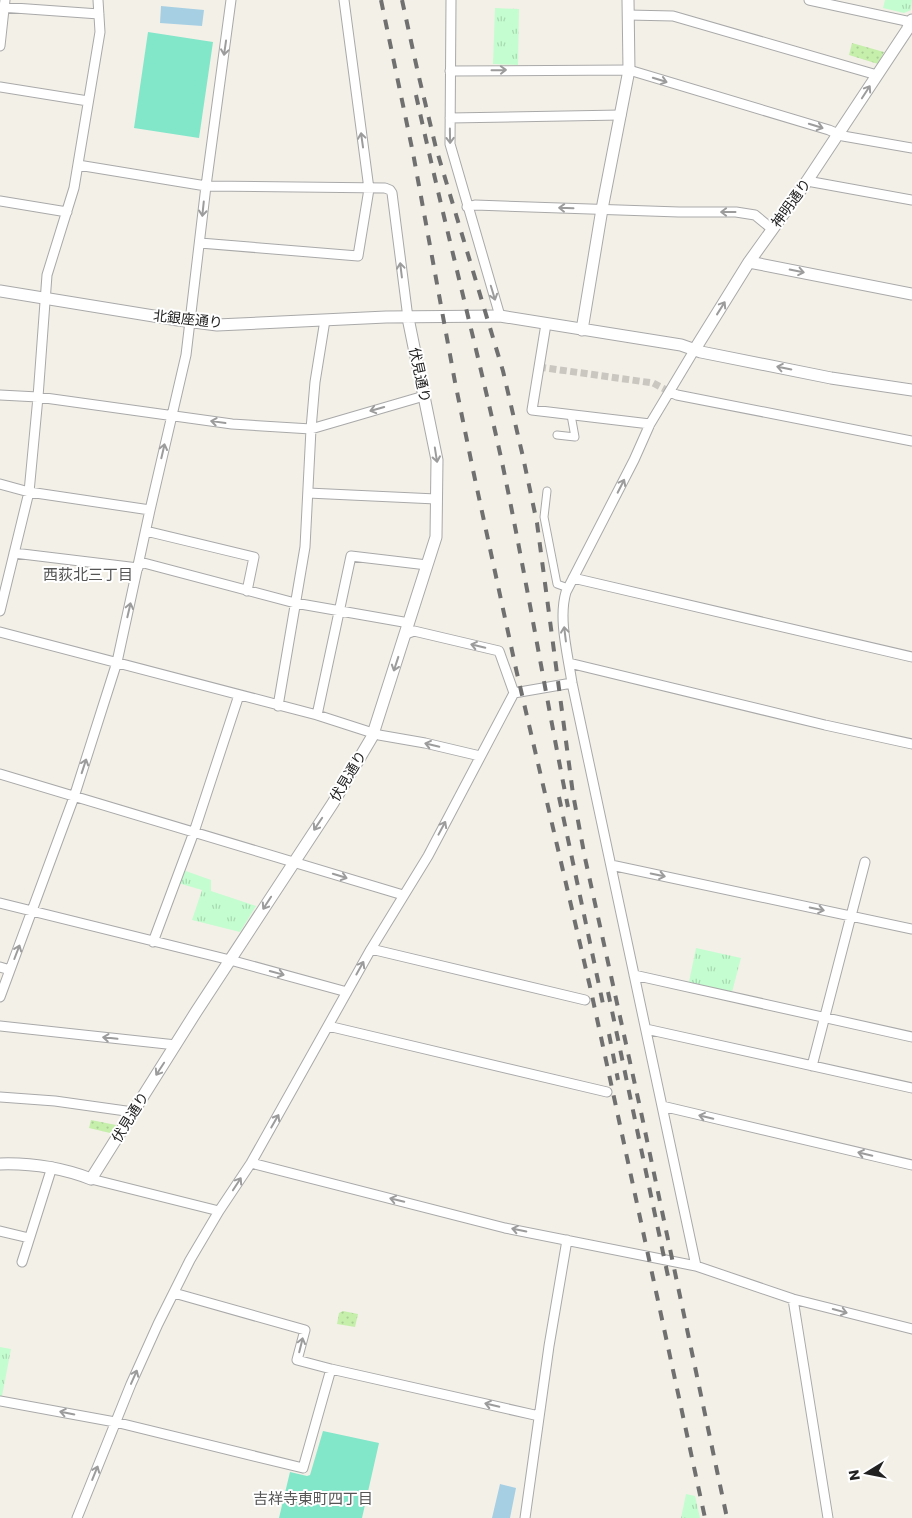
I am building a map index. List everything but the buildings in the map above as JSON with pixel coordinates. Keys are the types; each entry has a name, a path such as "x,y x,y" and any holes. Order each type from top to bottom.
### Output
{"street":[{"path":"0,611 29,492 47,275 74,188 100,32 98,0"},
{"path":"0,997 74,797 117,662 186,356 206,186 232,0"},
{"path":"200,243 358,256 369,188 344,0"},
{"path":"450,0 450,144 500,316"},
{"path":"582,330 602,209 629,70 628,0"},
{"path":"809,0 910,26"},
{"path":"0,46 3,4 99,14"},
{"path":"628,15 673,16 877,75"},
{"name":"神明通り","path":"696,1266 572,683 563,617 563,603 568,588 634,460 650,424 695,349 749,262 807,181 910,26"},
{"path":"450,71 629,70 838,134 912,148"},
{"path":"0,87 88,101"},
{"path":"450,118 621,115"},
{"path":"78,165 206,186 385,188 390,190 392,193 408,318"},
{"path":"807,181 912,200"},
{"path":"0,201 67,212"},
{"path":"467,207 475,205 678,212 736,212 755,216 772,228"},
{"path":"749,262 912,294"},
{"name":"北銀座通り","path":"0,291 191,322 217,324 500,316 681,345 831,378 912,390"},
{"name":"伏見通り","path":"91,1179 338,794 372,737 436,537 437,460 408,318"},
{"path":"278,706 305,547 315,382 325,320"},
{"path":"546,324 532,410 650,424"},
{"path":"671,390 677,395 912,441"},
{"path":"0,395 38,397 232,424 311,429 424,396"},
{"path":"558,436 575,437 571,415"},
{"path":"0,484 29,492 150,510"},
{"path":"547,491 544,517 557,584 568,588"},
{"path":"308,493 436,499"},
{"path":"146,531 254,557 247,591"},
{"path":"14,553 139,565 499,651 514,693 428,856 371,949 251,1163 219,1211 190,1260 158,1324 115,1422 77,1518"},
{"path":"317,716 351,556 427,565"},
{"path":"573,578 912,657"},
{"path":"0,632 317,716 379,735 425,743 480,756"},
{"path":"569,663 912,744"},
{"path":"514,693 572,683"},
{"path":"154,942 194,832 239,695"},
{"path":"0,774 403,895"},
{"path":"812,1066 865,862"},
{"path":"611,865 912,929"},
{"path":"0,903 230,960 347,992"},
{"path":"371,949 585,1000"},
{"path":"0,967 10,970"},
{"path":"634,975 912,1037"},
{"path":"0,1026 176,1045"},
{"path":"328,1026 607,1092"},
{"path":"646,1028 912,1088"},
{"path":"0,1097 55,1101 133,1112"},
{"path":"662,1106 912,1165"},
{"path":"251,1163 497,1226 696,1266 793,1299 912,1329"},
{"path":"0,1164 52,1167 91,1179 219,1211"},
{"path":"22,1262 52,1167"},
{"path":"0,1231 29,1238"},
{"path":"526,1518 539,1416 567,1240"},
{"path":"174,1293 305,1330 297,1360 539,1416"},
{"path":"793,1299 828,1518"},
{"path":"0,1400 115,1422 304,1468 331,1369"}],"green space":[{"path":"885,0 912,0 911,10 904,13 883,8"},
{"path":"495,8 519,9 518,65 493,64"},
{"path":"148,32 213,42 199,138 134,128"},
{"path":"852,43 884,52 878,64 849,55"},
{"path":"183,870 211,880 211,891 256,906 240,932 192,920 202,890 178,883"},
{"path":"696,948 741,958 732,992 689,982"},
{"path":"91,1120 116,1125 110,1133 89,1128"},
{"path":"343,1311 358,1314 355,1327 337,1324 339,1313"},
{"path":"0,1347 11,1349 2,1396 0,1396"},
{"path":"323,1431 379,1443 362,1518 279,1518 290,1472 310,1475"},
{"path":"686,1494 695,1496 700,1518 681,1518"}],"water":[{"path":"161,6 204,10 202,26 160,23"},
{"path":"500,1484 516,1488 510,1518 492,1518"}],"tunnel":[{"path":"539,367 653,383 670,392"}],"railway":[{"path":"381,0 413,153 473,470 516,669 591,991 705,1518"},
{"path":"402,0 436,148 503,371 523,457 537,523 573,794 585,858 727,1518"},
{"path":"416,95 502,462 568,807"},
{"path":"559,797 603,1004"},
{"path":"608,992 669,1281"},
{"path":"609,1034 618,1080"}],"district":[{"name":"西荻北三丁目","path":"88,574"},
{"name":"吉祥寺東町四丁目","path":"313,1498"}]}
